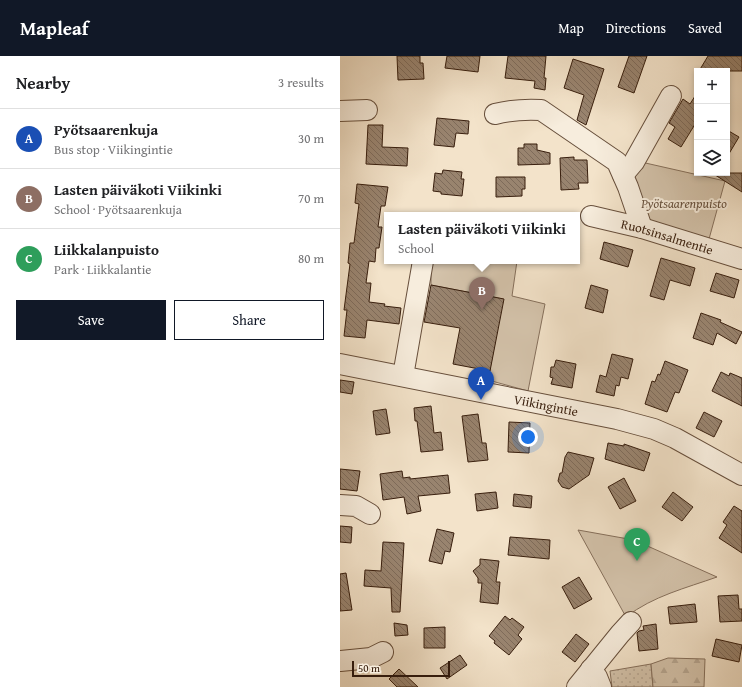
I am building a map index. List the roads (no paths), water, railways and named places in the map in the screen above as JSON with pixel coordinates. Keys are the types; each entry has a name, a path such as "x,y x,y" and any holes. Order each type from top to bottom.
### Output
{"street":[{"path":"623,175 634,162 671,96"},
{"path":"340,111 367,110"},
{"path":"495,114 511,110 541,110 617,162 642,228"},
{"name":"Ruotsinsalmentie","path":"591,216 642,228 742,259"},
{"path":"403,376 422,264"},
{"name":"Viikingintie","path":"340,364 618,419 654,429 676,438 742,475"},
{"path":"340,505 356,506 370,514"},
{"path":"577,687 631,622"},
{"path":"340,661 371,658 383,652"},
{"path":"592,669 601,687"}],"place":[{"name":"Lasten päiväkoti Viikinki","path":"482,310"},
{"name":"Pyötsaarenkuja","path":"481,400"},
{"name":"Liikkalanpuisto","path":"637,561"}],"park label":[{"name":"Pyötsaarenpuisto","path":"684,203"}]}
